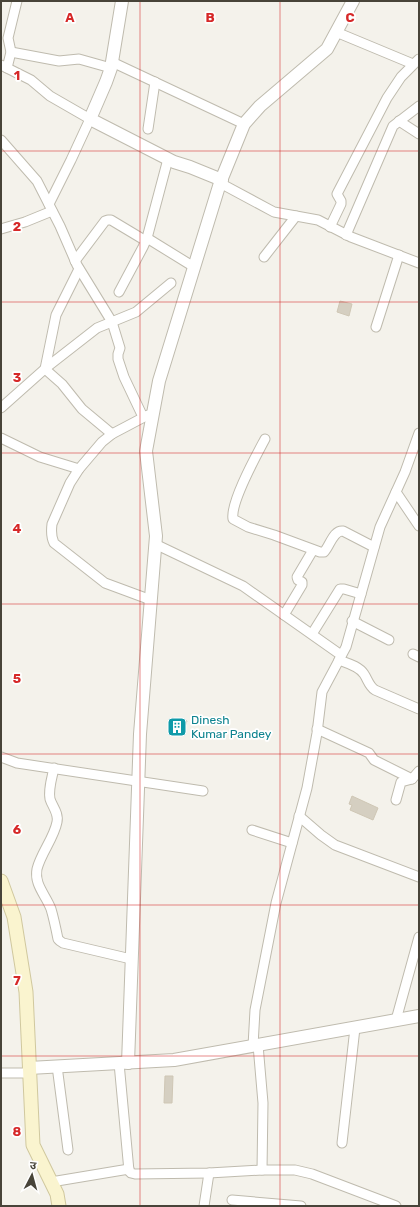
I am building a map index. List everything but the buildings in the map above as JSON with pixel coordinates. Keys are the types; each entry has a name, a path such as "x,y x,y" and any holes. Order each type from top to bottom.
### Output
{"main road":[{"path":"1,881 14,917 26,992 33,1145 57,1194 59,1206"}],"street":[{"path":"17,1 8,38 11,52 4,67 31,80 50,96 90,119 168,159 221,182 274,212 318,220 346,235 419,262"},
{"path":"1,229 25,222 50,208 106,82 111,65 122,1"},
{"path":"353,1 327,49 260,106 244,124 221,182 148,415 146,451 156,536 140,734 131,959 123,1063 129,1169 132,1173 209,1173 295,1170 312,1174 396,1206"},
{"path":"330,227 341,204 337,194 355,158 391,92 401,77 416,61 336,32"},
{"path":"11,52 59,61 79,59 111,65 156,82 244,124"},
{"path":"148,129 156,82"},
{"path":"346,235 393,126 419,106"},
{"path":"399,122 419,134"},
{"path":"1,140 37,181 77,265 112,322 120,348 117,356 124,377 148,415"},
{"path":"119,292 147,239 168,159"},
{"path":"264,257 296,216"},
{"path":"45,369 56,315 77,265 105,221 111,220 147,239 194,267"},
{"path":"376,327 399,255"},
{"path":"1,408 45,369 97,328 136,312 171,283"},
{"path":"45,369 62,384 82,409 112,434"},
{"path":"148,415 112,434 102,442 79,469 70,484 52,524 52,538 54,543 106,583 150,600"},
{"path":"262,1170 263,1103 255,1046 255,1010 276,903 307,788 322,692 346,646 380,527 405,472 419,433"},
{"path":"1,438 40,457 79,469"},
{"path":"265,439 238,495 232,516 233,519 248,527 274,534 320,552 324,552 326,550 336,533 340,531 343,531 374,547"},
{"path":"396,492 419,526"},
{"path":"155,544 243,586 312,634 340,657 362,671 370,685 375,690 419,709"},
{"path":"284,615 302,584 297,577 313,550"},
{"path":"312,634 340,589 361,594"},
{"path":"352,621 389,640"},
{"path":"317,729 368,753 374,760 412,779"},
{"path":"1,757 16,763 203,791"},
{"path":"54,768 50,787 50,798 56,811 58,821 37,870 37,878 38,885 50,907 58,939 63,943 131,959"},
{"path":"396,800 401,782 412,779 419,771"},
{"path":"299,816 321,835 335,844 419,877"},
{"path":"252,830 292,843"},
{"path":"396,1020 417,953 419,937"},
{"path":"1,1073 57,1066 174,1060 419,1016"},
{"path":"342,1143 355,1028"},
{"path":"57,1066 68,1150"},
{"path":"51,1182 129,1169"},
{"path":"204,1206 209,1173"},
{"path":"232,1200 302,1206"}],"place":[{"name":"Dinesh Kumar Pandey","path":"177,727"}]}
